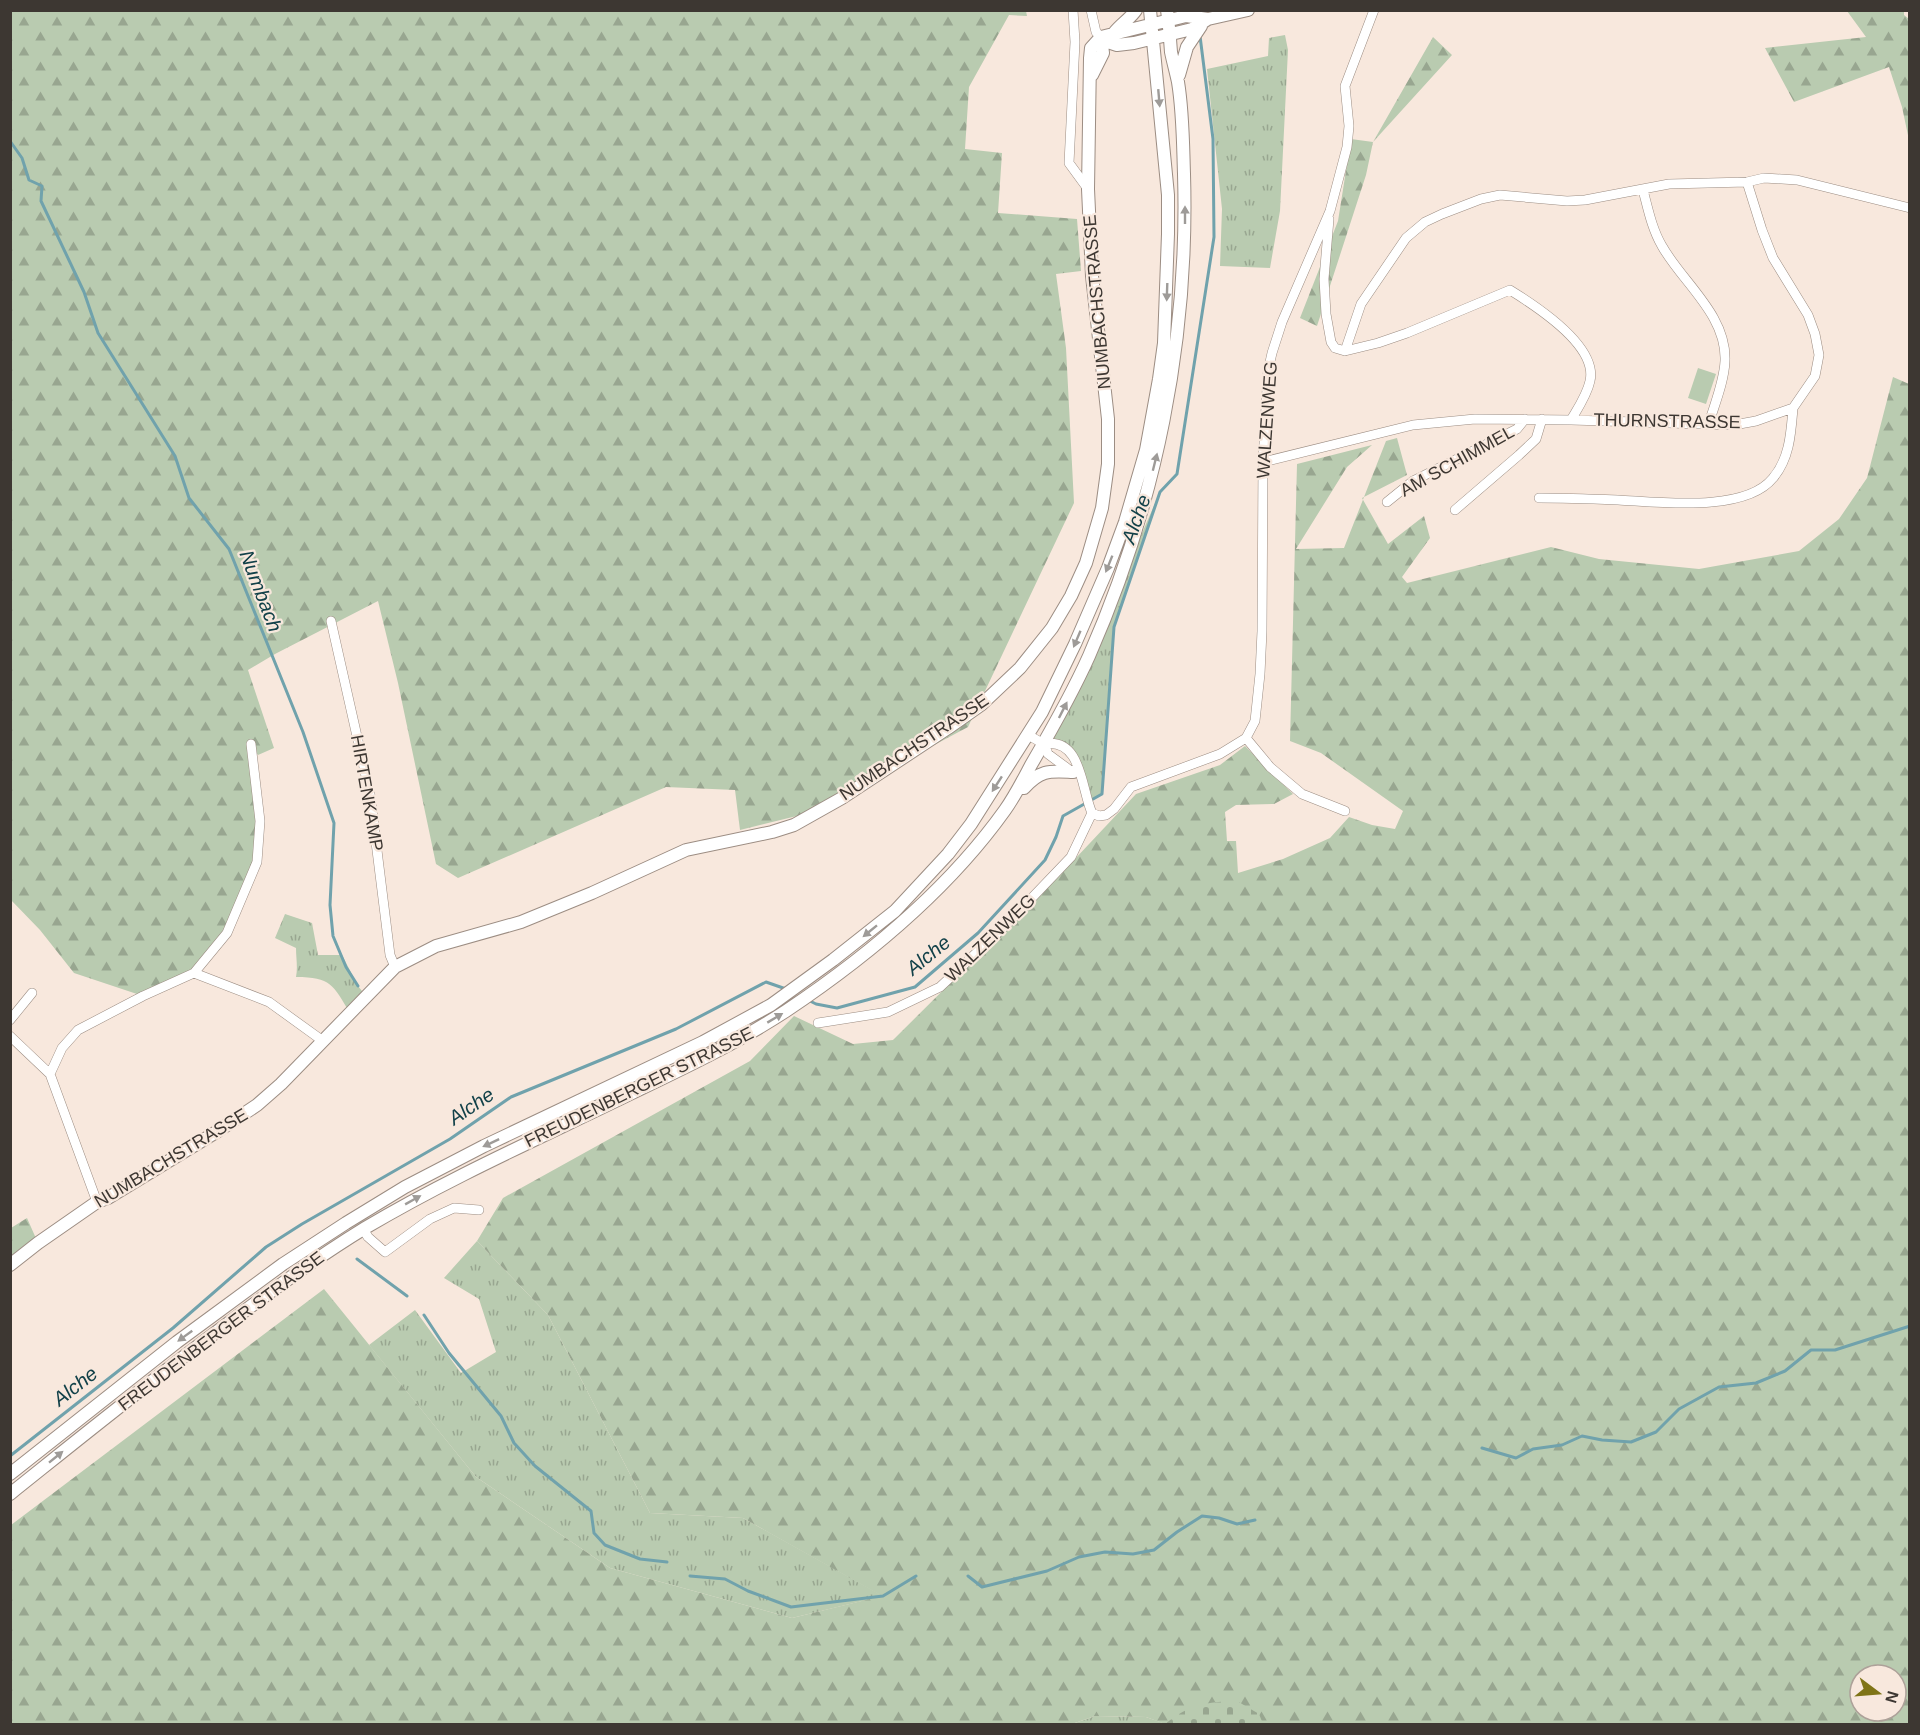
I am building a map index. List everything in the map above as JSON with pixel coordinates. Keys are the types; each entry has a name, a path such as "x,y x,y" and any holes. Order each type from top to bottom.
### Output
{"main road":[{"path":"1114,33 1136,10"},
{"name":"FREUDENBERGER STRASSE","path":"10,1474 177,1342 283,1264 342,1225 405,1187 484,1146 703,1042 771,1005 833,960 895,910 948,854 971,824 1042,712 1108,568 1125,522 1146,450 1159,380 1166,308 1168,195 1150,10"},
{"path":"1101,37 1151,25 1168,15 1208,19 1248,10"},
{"name":"FREUDENBERGER STRASSE","path":"10,1494 188,1353 290,1277 363,1229 489,1160 707,1057 780,1015 841,974 905,920 976,847 1008,807 1080,675 1104,621 1148,490 1165,416 1177,335 1184,244 1184,165 1178,82 1172,57 1168,15"},
{"path":"1178,82 1192,33 1208,19"},
{"path":"1101,37 1117,45 1152,40 1170,34 1192,33"},
{"name":"NUMBACHSTRASSE","path":"10,1265 97,1202 108,1198 248,1111 281,1084 395,967 436,946 521,922 592,893 686,850 772,832 794,825 842,798 948,728 982,704 1020,668 1052,628 1071,596 1086,563 1102,508 1108,464 1108,419 1092,276 1088,189 1091,48 1101,37"},
{"path":"1008,807 1034,777 1041,773 1050,771 1077,773"}],"street":[{"path":"1073,10 1075,42 1069,163 1088,189"},
{"path":"1092,10 1094,27 1101,37"},
{"name":"WALZENWEG","path":"1246,738 1257,712 1260,674 1263,462 1272,353 1330,211 1348,136 1345,86 1374,10"},
{"path":"1345,351 1361,304 1406,238 1425,222 1481,199 1500,195 1567,201 1669,184 1747,182 1764,178 1797,180 1910,208"},
{"path":"1539,498 1707,502 1743,497 1773,479 1787,453 1793,408 1815,376 1818,355 1815,334 1808,315 1773,258 1747,182"},
{"path":"1643,190 1660,244 1712,315 1723,340 1725,360 1709,423"},
{"path":"1330,211 1323,279 1326,314 1331,342 1335,348 1345,351 1378,344 1510,290 1560,326 1581,348 1589,361 1590,382 1571,420"},
{"name":"THURNSTRASSE","path":"1263,462 1413,425 1475,419 1734,424 1756,421 1793,408"},
{"name":"AM SCHIMMEL","path":"1387,502 1413,481 1517,429 1525,419"},
{"path":"1455,510 1536,439 1542,419"},
{"name":"HIRTENKAMP","path":"331,621 368,783 390,955 395,967"},
{"path":"1028,735 1044,744 1054,742 1062,745 1079,765 1077,773 1092,813 1099,816 1106,815 1114,809 1131,787 1220,754 1246,738 1270,767 1302,794 1345,811"},
{"path":"50,1074 62,1048 78,1030 143,996 194,973 227,933 258,862 260,821 251,744"},
{"path":"1044,744 1047,754 1077,773"},
{"name":"WALZENWEG","path":"818,1023 888,1012 940,987 999,933 1071,856 1092,813"},
{"path":"194,973 269,1002 323,1041"},
{"path":"10,1020 32,993"},
{"path":"10,1036 50,1074 97,1202"},
{"path":"363,1229 368,1237 385,1252 430,1219 454,1208 478,1210"}],"green space":[{"path":"10,11 1026,11 1027,16 1009,15 969,87 965,149 1002,153 998,213 1077,219 1081,271 1056,274 1066,348 1074,503 968,727 805,814 740,830 735,790 666,787 458,878 436,864 398,683 378,601 248,670 274,748 258,755 252,746 260,821 257,862 227,934 194,973 143,996 74,973 40,930 11,900"},
{"path":"1847,11 1904,11 1904,15 1909,19 1909,140 1902,107 1889,67 1794,102 1765,48 1866,37"},
{"path":"1285,35 1288,50 1280,211 1270,268 1220,266 1222,209 1207,69 1268,56 1269,38"},
{"path":"1433,37 1452,55 1373,142"},
{"path":"1351,139 1373,142 1366,175 1317,326 1300,318 1338,221"},
{"path":"1698,368 1716,374 1706,404 1688,398"},
{"path":"1893,377 1909,384 1909,1724 1165,1724 1146,1717 1095,1716 1072,1724 11,1724 11,1525 324,1289 476,1477 610,1568 792,1618 882,1596 743,1518 650,1513 548,1315 477,1241 503,1198 750,1061 794,1016 853,1044 893,1040 1074,860 1136,794 1220,765 1245,746 1293,794 1274,804 1236,805 1225,812 1227,841 1236,841 1238,873 1283,859 1330,838 1349,817 1372,825 1395,829 1403,811 1321,753 1290,741 1297,464 1372,445 1347,467 1296,549 1344,548 1363,500 1388,544 1424,516 1430,538 1402,577 1407,583 1551,547 1599,559 1699,569 1799,551 1839,519 1867,478"},
{"path":"1397,438 1407,475 1364,497 1386,441"},
{"path":"1160,492 1114,627 1102,794 1088,803 1085,785 1062,745 1044,744 1080,675"},
{"path":"285,914 312,923 318,955 342,955 358,986 366,996 350,1013 330,984 308,977 296,977 296,948 275,938"},
{"path":"27,1218 38,1243 11,1265 11,1228"},
{"path":"477,1241 548,1315 650,1513 743,1518 883,1596 792,1618 610,1568 476,1477 369,1345 415,1310 461,1373 496,1352 479,1299 444,1278"},
{"path":"1237,1701 1259,1714 1263,1724 1165,1724 1182,1712 1199,1705"},
{"path":"1095,1716 1146,1717 1166,1724 1072,1724"}],"waterway":[{"name":"Alche","path":"808,1000 837,1008 915,987 978,933 1045,860 1063,816 1102,794 1114,627 1160,492 1177,474 1214,237 1213,139 1200,36"},
{"name":"Numbach","path":"10,141 22,158 29,180 42,186 41,201 84,292 98,333 175,456 189,498 229,549 303,732 334,823 330,905 333,936 346,967 358,986"},
{"name":"Alche","path":"10,1456 173,1328 266,1247 450,1139 511,1097 676,1029 766,982 786,989"},
{"path":"357,1259 407,1296"},
{"path":"424,1315 449,1353 501,1416 514,1443 535,1466 591,1511 594,1533 605,1545 640,1559 667,1562"},
{"path":"1482,1448 1516,1458 1533,1449 1562,1445 1582,1436 1631,1442 1656,1432 1679,1409 1719,1387 1756,1383 1785,1371 1811,1350 1835,1350 1910,1326"},
{"path":"968,1576 982,1587 1047,1571 1079,1557 1105,1552 1133,1554 1154,1550 1202,1516 1219,1518 1237,1524 1255,1520"},
{"path":"690,1576 725,1579 748,1591 791,1607 883,1596 916,1576"}]}
